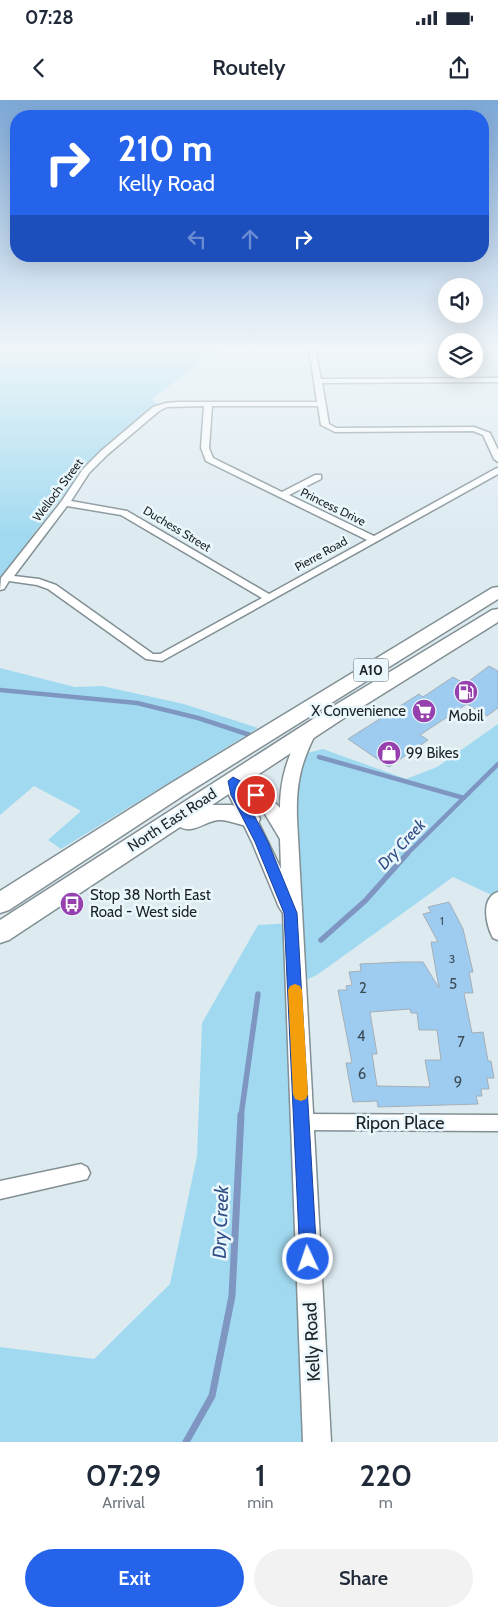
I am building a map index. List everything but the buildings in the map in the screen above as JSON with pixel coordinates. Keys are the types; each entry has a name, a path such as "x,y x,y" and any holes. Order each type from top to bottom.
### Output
{"highway":[{"name":"North East Road","path":"0,903 176,790 498,592"},
{"name":"North East Road","path":"0,933 154,831 498,614"},
{"path":"176,790 212,781 233,781 245,748"},
{"path":"154,831 175,826 214,811 236,813 249,819"}],"street":[{"name":"Welloch Street","path":"3,582 65,503 86,471 154,411"},
{"name":"Princess Drive","path":"208,411 205,448 210,459 281,496 374,540"},
{"path":"322,411 325,425 335,430 474,429 486,433 498,459"},
{"name":"Pierre Road","path":"156,657 162,658 498,471"},
{"name":"Princess Drive","path":"281,496 318,477"},
{"name":"Duchess Street","path":"65,503 124,513 269,598"},
{"path":"3,582 39,582 52,587 150,657 156,657 152,669"},
{"name":"Kelly Road","path":"308,733 296,756 289,777 291,913 317,1442"},
{"name":"Kelly Road","path":"233,781 247,788 268,806 278,818 290,844"},
{"name":"Kelly Road","path":"233,781 237,795 262,842 291,913"},
{"path":"498,898 493,911 498,934"},
{"name":"Ripon Place","path":"302,1122 498,1123"},
{"path":"0,1190 81,1173"}],"shaded area":[{"path":"0,411 148,411 87,464 0,578"},
{"path":"0,668 75,687 102,686 184,704 258,728 61,849 48,840 81,811 34,786 0,815"},
{"path":"498,724 498,898 453,877 317,975 295,985 317,1442 0,1442 0,1347 94,1359 170,1284 197,1156 202,1023 258,925 291,923 295,756 323,749 406,779 437,767"}],"waterway":[{"path":"0,690 137,703 198,718 250,735"},
{"path":"319,757 464,798"},
{"name":"Dry Creek","path":"464,798 498,764"},
{"name":"Dry Creek","path":"407,854 464,798"},
{"name":"Dry Creek","path":"321,940 365,901 407,854"},
{"name":"Dry Creek","path":"241,1116 258,994"},
{"name":"Dry Creek","path":"186,1442 212,1396 232,1296 241,1115"}],"slow traffic":[{"path":"295,990 301,1094"}],"place":[{"name":"Mobil","path":"466,692"},
{"name":"X Convenience","path":"424,711"},
{"name":"99 Bikes","path":"389,753"},
{"name":"Stop 38 North East Road - West side","path":"72,904"}],"route":[{"path":"256,795 233,781 237,795 262,842 291,913 308,1259"}]}
